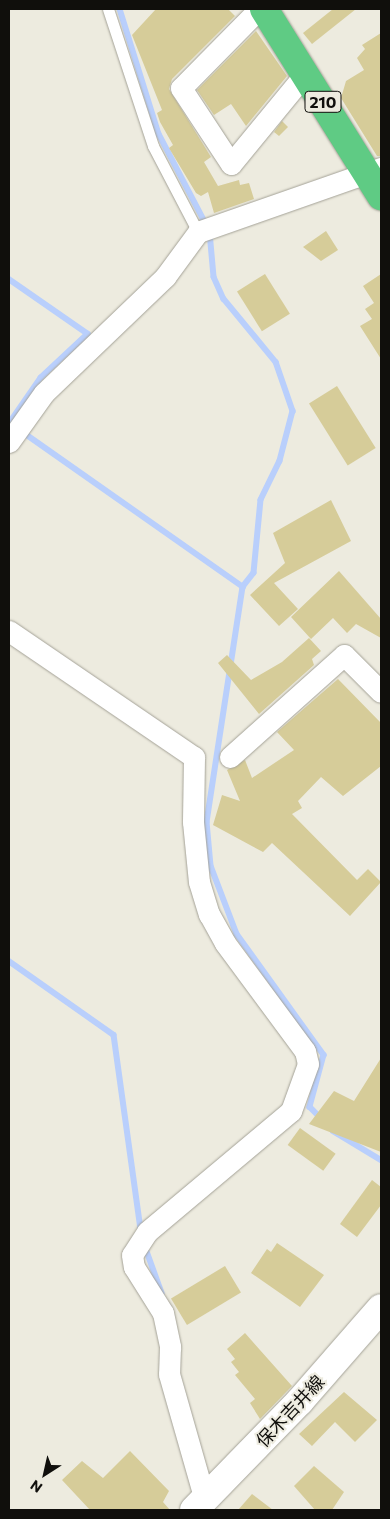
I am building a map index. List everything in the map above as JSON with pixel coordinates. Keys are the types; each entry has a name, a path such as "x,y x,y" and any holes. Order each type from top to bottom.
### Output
{"highway":[{"name":"210","path":"264,9 305,74 374,170 381,196"}],"main road":[{"name":"保木吉井線","path":"208,1500 381,1308"}],"street":[{"path":"259,9 181,88 231,164 305,74"},
{"path":"15,433 44,393 165,277 205,230 374,170"},
{"path":"9,632 194,757 193,822 199,882 209,914 225,943 305,1051 308,1064 291,1111 141,1238 134,1267 163,1313 170,1347 169,1374 208,1500"},
{"path":"230,757 344,654 381,692"}],"lane":[{"path":"108,9 154,146 205,230"}],"building":[{"path":"156,9 228,9 235,16 172,79 169,89 211,157 204,162 218,186 239,180 240,185 249,183 254,199 214,213 208,192 201,196 196,193 169,148 173,145 157,113 162,110 132,35"},
{"path":"333,9 356,9 312,44 303,33"},
{"path":"256,31 287,76 246,126 231,104 214,115 197,90"},
{"path":"381,33 381,156 377,156 341,98 346,81 364,70 357,58 365,49 362,45"},
{"path":"282,121 288,127 279,136 274,132"},
{"path":"326,231 338,250 321,261 303,247"},
{"path":"265,274 290,314 262,331 237,291"},
{"path":"381,274 381,359 360,326 372,319 365,309 374,303 363,286"},
{"path":"337,386 376,448 348,465 309,403"},
{"path":"331,500 351,541 274,583 298,609 279,626 250,595 285,563 273,533"},
{"path":"339,571 381,619 381,638 356,624 347,633 333,618 311,639 291,617"},
{"path":"309,638 321,651 312,659 314,665 259,714 218,663 227,655 251,680 282,662"},
{"path":"338,679 381,723 381,766 343,796 321,777 298,801 302,808 292,814 357,880 368,869 381,882 350,916 272,843 263,852 213,825 222,795 240,801 227,770 245,760 252,778 294,750 277,732"},
{"path":"381,1058 381,1152 309,1124 334,1091 354,1101"},
{"path":"300,1128 336,1154 323,1171 288,1145"},
{"path":"372,1180 381,1187 381,1205 357,1237 340,1224"},
{"path":"277,1243 324,1275 300,1307 251,1273 267,1249 271,1252"},
{"path":"225,1266 241,1293 187,1325 171,1298"},
{"path":"245,1333 292,1386 260,1419 250,1403 255,1399 235,1375 239,1372 231,1362 235,1359 227,1349"},
{"path":"344,1392 377,1420 355,1442 335,1422 312,1446 299,1434"},
{"path":"130,1451 169,1491 163,1502 170,1510 90,1510 62,1480 82,1461 103,1478"},
{"path":"314,1466 344,1492 332,1510 315,1510 294,1486"},
{"path":"252,1494 273,1510 238,1510"}],"waterway":[{"path":"120,9 159,134 206,224"},
{"path":"210,232 214,277 224,299 276,362 293,411 280,461 261,500 254,573 243,587"},
{"path":"9,279 88,334 41,378 10,423 243,587 207,822 211,866 237,934 324,1055 310,1107 322,1119"},
{"path":"9,961 114,1035 141,1230"},
{"path":"333,1131 381,1160"},
{"path":"145,1246 162,1293"}]}
